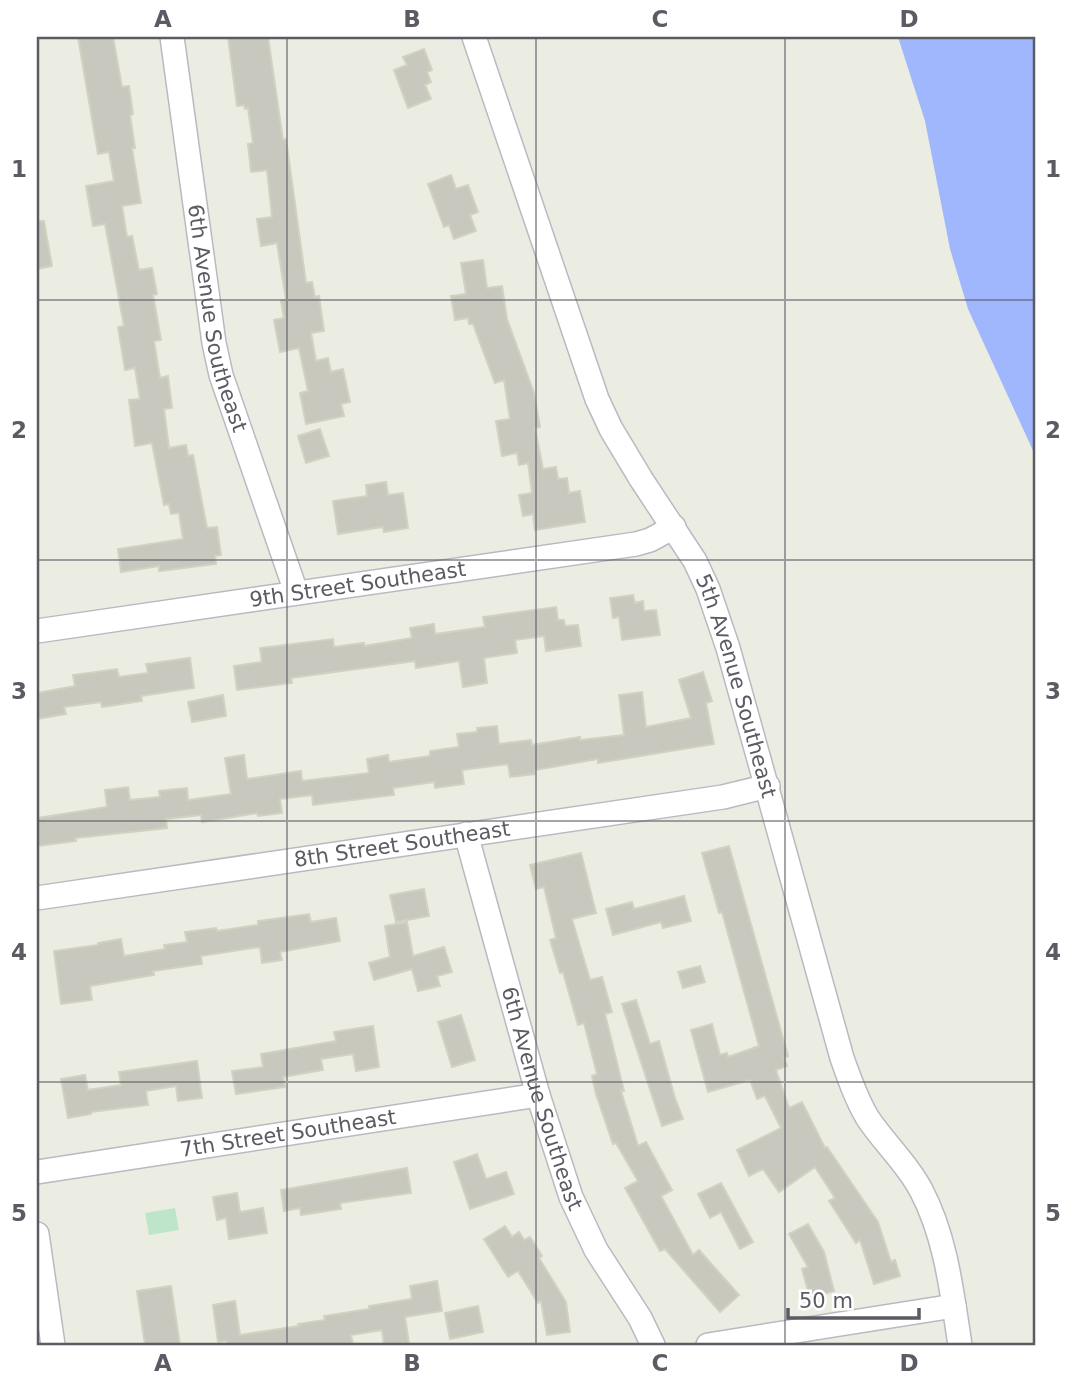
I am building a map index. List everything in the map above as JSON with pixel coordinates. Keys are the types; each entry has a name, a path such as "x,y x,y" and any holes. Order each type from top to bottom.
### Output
{"street":[{"name":"6th Avenue Southeast","path":"172,37 214,343 221,375 296,593"},
{"name":"5th Avenue Southeast","path":"474,37 597,399 640,479 674,527 708,589 768,786 842,1058 852,1086 868,1117 921,1189 943,1252 960,1345"},
{"name":"9th Street Southeast","path":"37,631 636,544 674,527"},
{"name":"8th Street Southeast","path":"37,898 723,797 768,786"},
{"name":"6th Avenue Southeast","path":"466,834 554,1149 584,1227 640,1318 653,1345"},
{"name":"7th Street Southeast","path":"37,1172 538,1095"},
{"path":"37,1234 53,1345"},
{"path":"708,1345 954,1306"}],"green space":[{"path":"175,1208 179,1230 149,1235 145,1213"}],"water":[{"path":"898,37 1035,37 1035,455 968,309 950,249 925,121"}],"building":[{"path":"78,37 113,37 122,87 129,86 135,148 132,148 141,203 122,206 127,237 132,236 139,270 152,268 157,294 153,295 161,340 154,341 160,378 168,376 172,408 164,409 169,448 186,445 188,456 193,455 207,528 217,527 221,555 215,556 216,564 159,571 159,566 121,572 118,549 183,539 179,513 171,514 169,504 164,505 152,443 135,446 129,400 140,399 135,368 125,370 118,327 124,326 105,224 93,226 86,186 114,181 109,152 98,154"},
{"path":"228,37 268,37 283,140 286,139 306,283 312,282 315,297 319,296 324,331 311,333 316,361 328,358 331,372 343,369 350,402 341,404 344,416 306,424 300,393 308,391 299,348 280,352 274,320 284,318 281,301 286,300 277,243 261,246 257,219 272,217 267,170 251,172 248,144 253,143 248,108 245,109 244,105 237,106"},
{"path":"424,49 432,70 427,72 431,82 425,85 431,99 408,108 394,70 407,65 403,57"},
{"path":"451,175 456,189 468,185 478,212 470,215 476,231 454,239 449,225 444,227 428,184"},
{"path":"37,221 44,221 52,266 37,269"},
{"path":"483,260 487,288 502,286 507,319 534,393 540,427 535,428 543,469 556,467 558,479 567,478 569,493 580,491 585,522 535,530 533,514 523,516 519,495 532,493 528,463 519,465 517,453 502,456 496,421 510,419 504,380 495,383 473,324 469,324 468,318 455,320 451,296 466,294 461,263"},
{"path":"320,429 329,456 306,463 298,436"},
{"path":"386,482 388,495 403,493 408,528 384,532 383,527 338,534 333,501 367,496 366,485"},
{"path":"633,595 635,603 643,601 644,611 656,610 660,635 622,640 619,617 613,618 610,598"},
{"path":"556,607 558,620 564,620 565,626 578,625 581,646 546,651 544,636 515,640 517,653 484,658 487,683 463,687 459,661 416,668 415,661 291,678 292,683 237,690 234,666 262,662 260,648 333,639 334,647 364,643 364,646 412,638 410,628 434,624 435,634 485,627 483,617"},
{"path":"190,658 194,688 141,696 142,701 102,707 101,702 64,707 66,714 37,719 37,693 75,686 73,675 117,669 119,677 148,673 146,664"},
{"path":"703,672 712,701 706,703 714,744 598,763 598,759 510,777 508,764 462,770 464,784 435,788 434,782 393,788 394,795 313,805 312,795 280,799 282,813 258,816 257,813 202,822 201,815 166,819 167,828 75,838 76,841 37,846 37,818 107,807 105,790 128,787 130,800 160,797 159,791 187,788 188,800 231,794 225,758 244,755 247,779 301,771 302,781 369,773 367,759 388,755 389,762 430,756 430,751 459,747 457,734 477,732 477,728 497,726 499,744 531,740 532,745 580,737 580,740 624,735 619,695 642,692 646,727 691,718 679,680"},
{"path":"223,695 226,716 192,722 188,702"},
{"path":"729,846 788,1056 784,1058 787,1066 776,1070 789,1108 802,1102 825,1148 827,1147 878,1222 891,1262 895,1260 900,1276 874,1284 860,1240 856,1243 829,1201 835,1198 815,1167 779,1192 763,1169 749,1176 737,1150 781,1128 765,1096 757,1099 750,1080 708,1092 691,1030 712,1024 720,1055 727,1053 728,1057 759,1046 722,912 719,913 702,853"},
{"path":"581,853 596,913 572,919 590,980 602,977 612,1012 605,1014 624,1091 621,1091 638,1146 646,1142 672,1190 661,1196 693,1255 699,1250 739,1295 720,1312 665,1249 660,1251 625,1188 638,1181 616,1143 613,1144 596,1094 592,1076 597,1074 584,1023 578,1025 563,972 560,973 550,940 556,938 544,887 536,889 530,865"},
{"path":"424,889 429,916 396,922 390,895"},
{"path":"684,896 691,921 663,928 661,922 613,935 606,909 632,902 634,909"},
{"path":"309,914 311,922 336,918 340,941 280,952 282,960 262,963 260,947 201,956 202,964 153,971 154,975 90,986 92,1000 61,1004 54,951 121,939 124,956 187,942 185,932 216,928 217,931 258,925 258,921"},
{"path":"407,922 413,956 444,947 452,972 437,976 440,986 418,991 412,969 374,980 369,963 390,957 385,926"},
{"path":"700,966 705,982 683,988 678,972"},
{"path":"636,1000 650,1044 659,1041 683,1119 662,1126 622,1004"},
{"path":"461,1015 475,1060 452,1067 438,1022"},
{"path":"373,1026 379,1067 356,1071 353,1054 321,1059 323,1070 283,1077 285,1087 236,1094 232,1071 263,1067 261,1054 336,1041 334,1032"},
{"path":"197,1061 202,1098 178,1101 176,1086 146,1091 148,1105 91,1112 68,1118 61,1079 85,1075 88,1090 121,1085 119,1072"},
{"path":"477,1154 486,1179 506,1172 514,1194 470,1209 454,1162"},
{"path":"407,1168 411,1193 340,1203 341,1209 301,1215 300,1208 284,1211 281,1190"},
{"path":"721,1183 753,1242 740,1249 721,1212 710,1218 698,1194"},
{"path":"237,1193 240,1212 263,1208 267,1233 229,1239 226,1218 217,1220 213,1197"},
{"path":"808,1224 824,1252 834,1291 810,1298 802,1269 808,1267 789,1234"},
{"path":"505,1226 512,1237 519,1232 524,1240 530,1237 542,1256 539,1258 566,1302 570,1332 547,1335 541,1301 538,1303 518,1271 508,1277 484,1239"},
{"path":"437,1281 442,1311 405,1317 409,1343 384,1345 382,1330 351,1335 353,1345 227,1345 227,1341 218,1342 213,1305 235,1301 240,1335 299,1326 298,1324 325,1320 324,1316 412,1299 410,1286"},
{"path":"171,1286 180,1345 145,1345 137,1291"},
{"path":"478,1306 483,1332 450,1339 445,1313"}]}
